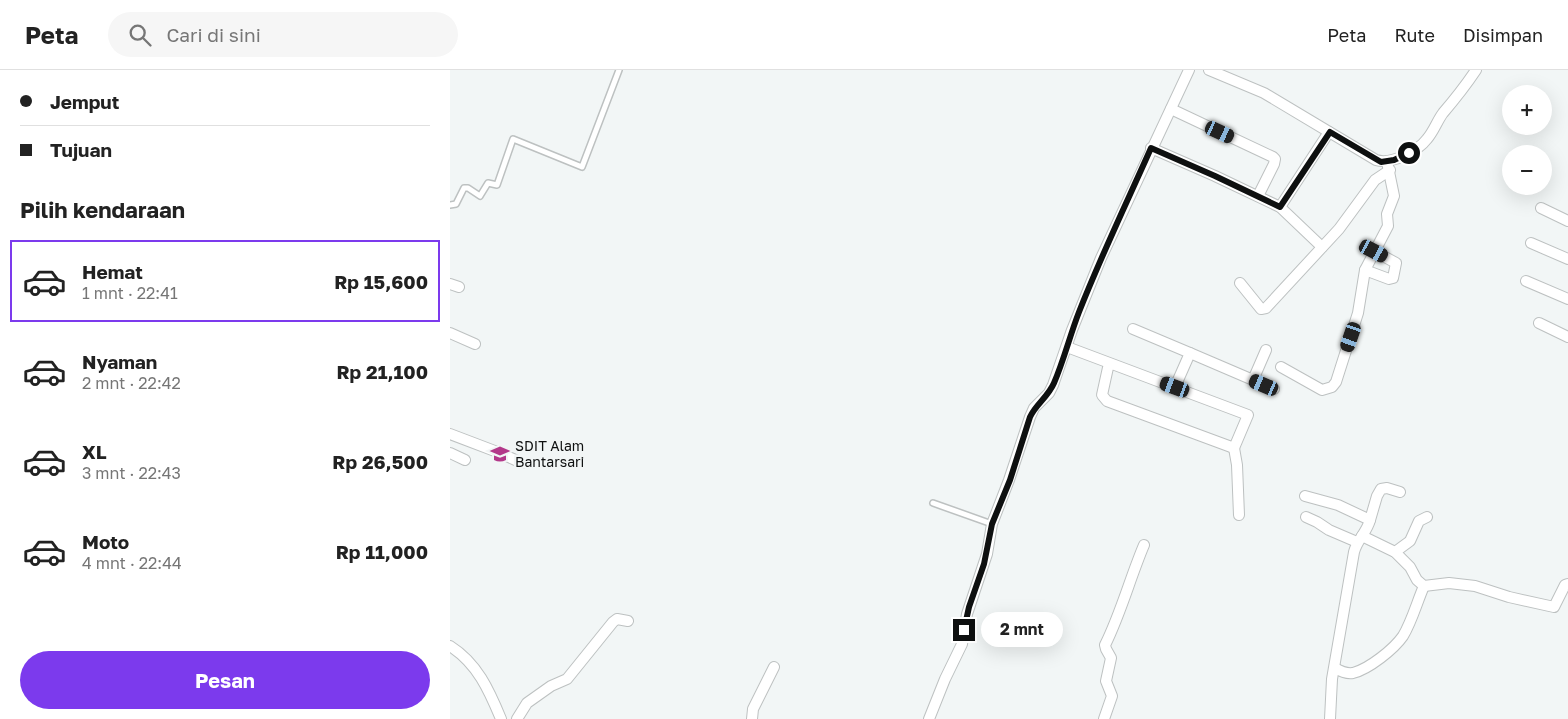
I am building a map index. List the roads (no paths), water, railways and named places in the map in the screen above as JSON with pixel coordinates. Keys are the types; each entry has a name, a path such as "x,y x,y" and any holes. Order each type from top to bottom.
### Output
{"street":[{"path":"929,719 945,678 962,644 967,614 987,554 992,524 1010,480 1032,412 1051,389 1101,258 1189,70"},
{"path":"1209,70 1251,86 1388,166"},
{"path":"1240,284 1261,309 1266,308 1351,214 1374,180 1388,166 1428,139 1444,113 1476,70"},
{"path":"1171,109 1274,157 1275,162 1258,196"},
{"path":"1280,207 1330,132"},
{"path":"1151,148 1280,207 1322,247"},
{"path":"1281,367 1322,390 1332,387 1336,382 1358,313 1365,270 1387,229 1388,214 1394,196 1388,166"},
{"path":"1541,208 1568,221"},
{"path":"1531,243 1568,259"},
{"path":"1365,270 1389,279 1393,278 1396,263 1374,251"},
{"path":"1526,281 1568,299"},
{"path":"1539,323 1568,337"},
{"path":"1133,329 1274,389"},
{"path":"450,333 475,344"},
{"path":"1067,347 1248,415 1234,448 1237,465 1239,515"},
{"path":"1253,380 1266,350"},
{"path":"1175,387 1190,354"},
{"path":"1109,363 1102,395 1107,401 1234,448"},
{"path":"450,434 500,452 522,463"},
{"path":"450,453 465,460"},
{"path":"1330,719 1331,690 1346,595 1360,539 1366,532 1377,496 1381,490 1387,488 1400,492"},
{"path":"1305,496 1338,505 1370,520"},
{"path":"1306,518 1317,522 1328,530 1395,552 1408,564 1417,580 1424,586 1444,583 1475,586 1509,597 1554,607 1568,584"},
{"path":"1395,552 1410,541 1419,521 1427,518"},
{"path":"1104,719 1112,696 1106,681 1111,658 1105,645 1120,612 1127,588 1144,545"},
{"path":"1335,668 1343,672 1352,673 1374,662 1398,643 1424,586"},
{"path":"517,719 527,703 551,686 567,679 612,622 617,619 628,621"},
{"path":"450,646 458,651 477,670 501,719"},
{"path":"752,719 753,708 774,667"}],"lane":[{"path":"450,205 456,204 464,188 468,188 480,196 488,183 497,184 514,139 582,167 619,70"},
{"path":"933,503 992,524"}],"place":[{"name":"SDIT Alam Bantarsari","path":"500,454"}]}
